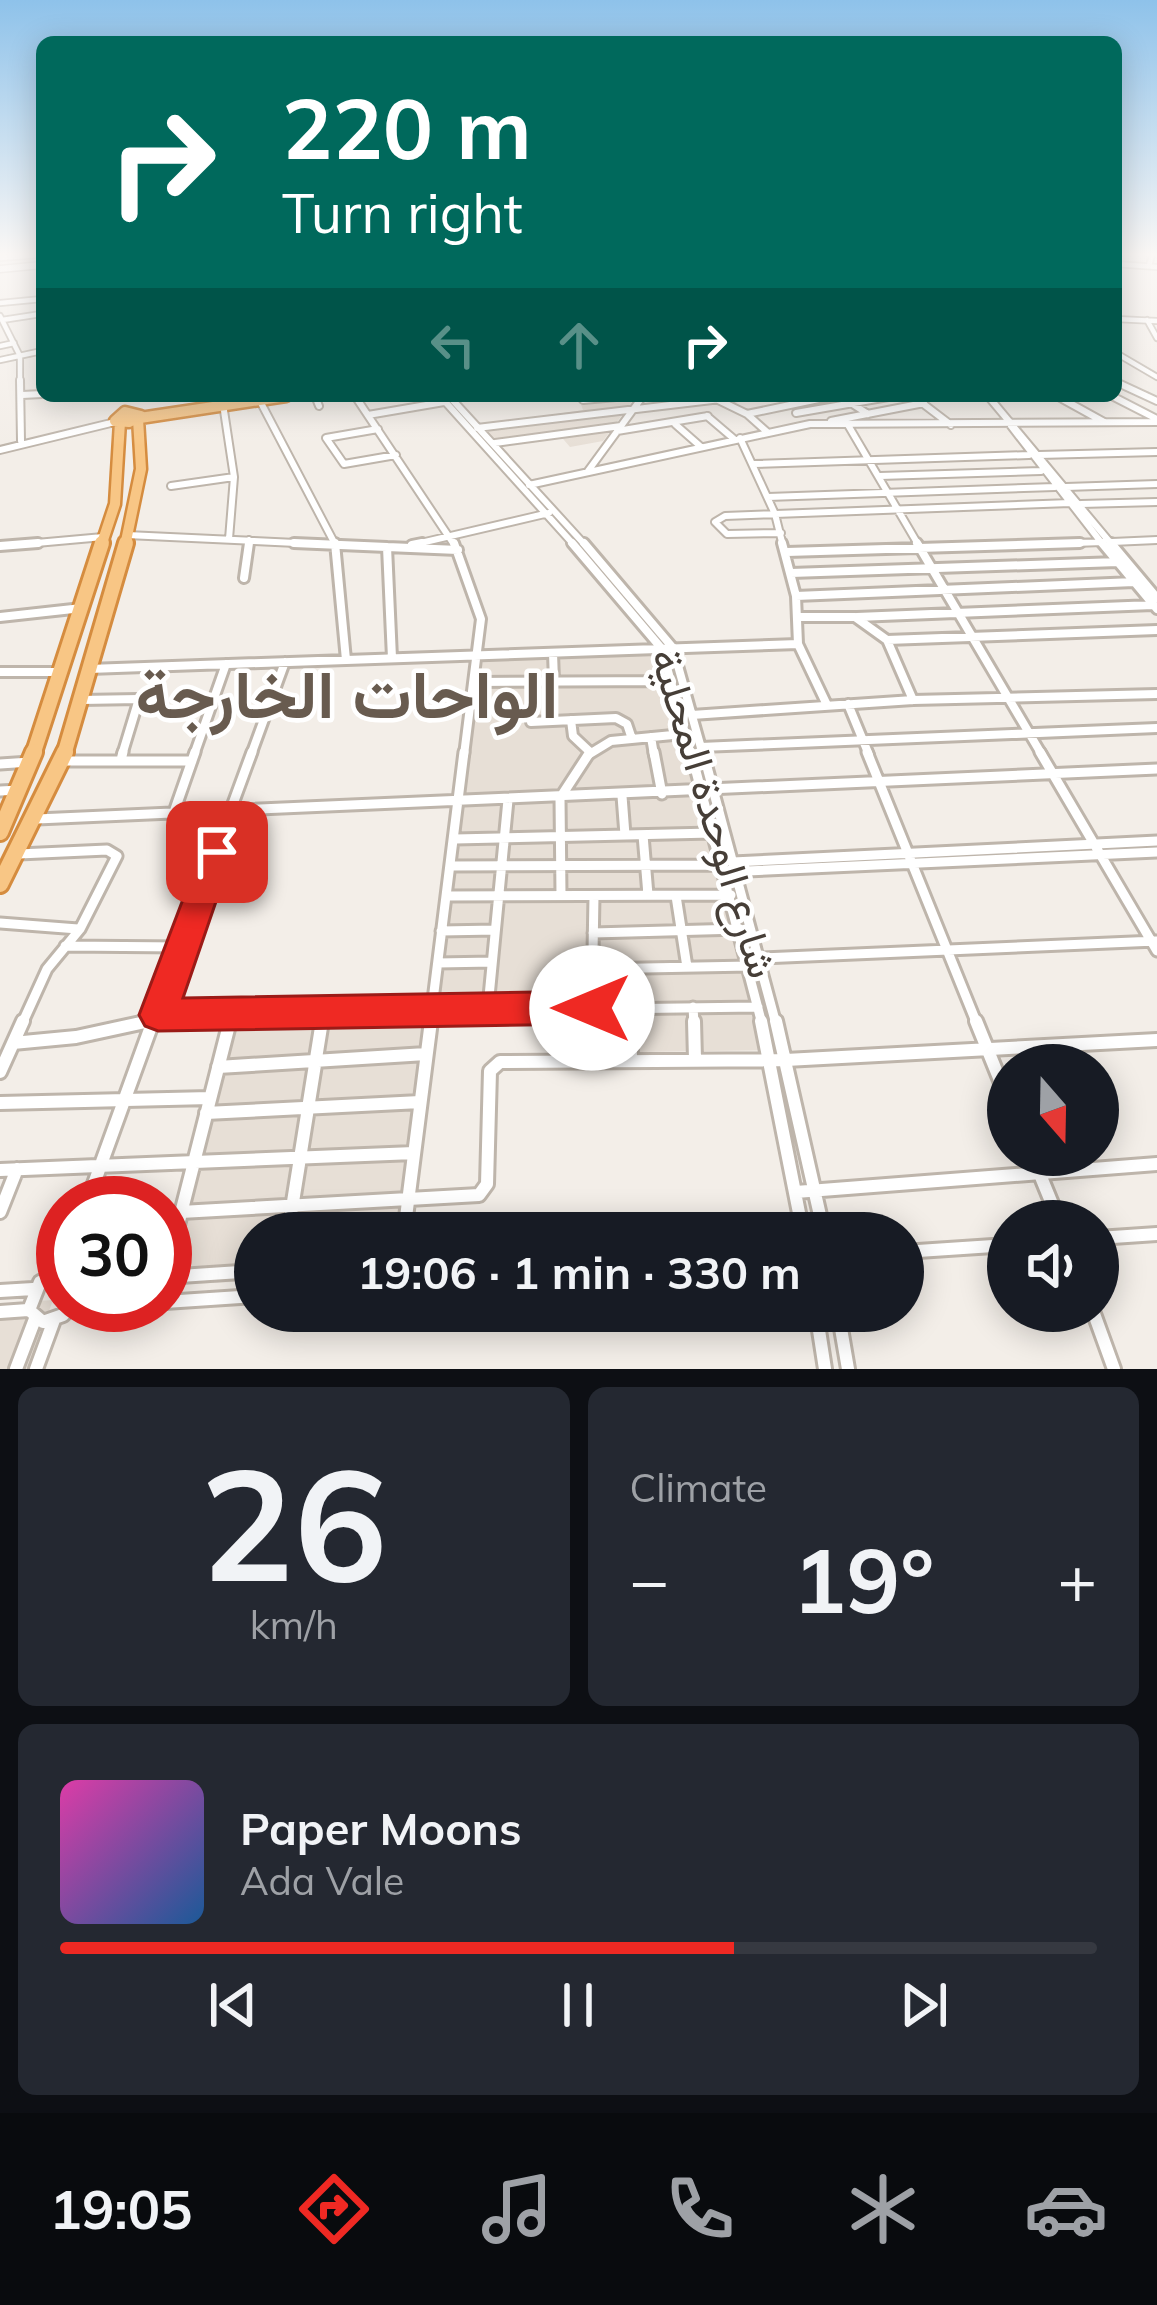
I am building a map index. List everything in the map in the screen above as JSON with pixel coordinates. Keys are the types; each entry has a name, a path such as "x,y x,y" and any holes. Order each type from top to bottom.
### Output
{"highway":[{"path":"118,419 135,410 217,402"},
{"path":"118,419 135,410 235,402"},
{"path":"0,884 37,819 62,761 127,535 140,485 135,410"},
{"path":"0,832 31,761 105,537 120,480 118,419"}],"street":[{"path":"1,319 20,356 27,441"},
{"path":"1122,319 1157,321"},
{"path":"1148,320 1157,338"},
{"path":"0,346 14,343"},
{"path":"0,360 36,352"},
{"path":"1122,357 1157,377"},
{"path":"1122,385 1157,401"},
{"path":"22,395 36,394"},
{"path":"1122,401 1157,420"},
{"path":"260,402 336,544 346,660"},
{"path":"317,402 319,406"},
{"path":"359,402 450,533 479,606 480,655 406,1212"},
{"path":"368,415 426,402"},
{"name":"شارع الوحدة المحلية","path":"448,402 554,515 668,649 737,866 755,962 758,1007 799,1212"},
{"path":"584,402 588,412"},
{"path":"587,472 638,402"},
{"path":"474,429 588,412 707,402"},
{"path":"720,402 747,414 767,432"},
{"path":"781,402 810,424"},
{"path":"747,414 798,402"},
{"path":"816,402 824,408"},
{"path":"847,402 868,414"},
{"path":"796,413 858,402"},
{"path":"993,402 1145,583 1156,604"},
{"path":"1068,402 1106,423"},
{"path":"527,486 737,438 924,403 952,426"},
{"path":"223,404 234,477 229,539"},
{"path":"698,406 737,438 768,497 796,596 798,644 826,705"},
{"path":"494,443 708,416"},
{"path":"4,447 118,419"},
{"path":"527,420 540,435"},
{"path":"820,423 952,426 1157,420"},
{"path":"674,423 700,447"},
{"path":"592,969 1155,944 848,425"},
{"path":"378,429 326,438 344,464 396,454"},
{"name":"شارع الوحدة المحلية","path":"474,429 494,443 527,486"},
{"path":"753,464 1157,452"},
{"path":"1034,455 1042,471 1060,487"},
{"path":"880,476 1042,471"},
{"path":"172,486 234,477"},
{"path":"768,497 1157,484"},
{"path":"781,533 727,534 715,522 720,517 775,514 1157,502"},
{"path":"406,547 450,533 554,515"},
{"path":"127,535 458,550"},
{"path":"0,546 105,537"},
{"path":"244,578 249,540"},
{"path":"787,552 1157,540"},
{"path":"1107,542 1118,562 1156,604"},
{"path":"387,547 392,658"},
{"path":"791,572 1118,562"},
{"path":"796,596 1134,582"},
{"path":"1145,583 1157,583"},
{"path":"797,617 1156,604"},
{"path":"0,616 82,608"},
{"path":"856,616 887,640 913,700"},
{"path":"887,640 1157,630"},
{"path":"88,669 798,644"},
{"name":"شارع الوحدة المحلية","path":"668,649 683,734 740,928 786,1060 820,1212"},
{"path":"553,653 554,682"},
{"path":"96,1176 285,662"},
{"path":"173,815 226,664"},
{"path":"0,672 62,672"},
{"path":"476,682 670,681"},
{"path":"692,715 913,700 1157,694"},
{"path":"79,700 139,699 121,761"},
{"path":"848,704 986,1052"},
{"path":"531,722 620,719 632,739"},
{"path":"571,720 573,736 590,752"},
{"path":"701,747 1157,728"},
{"path":"561,896 560,798 590,752 602,743 683,734"},
{"path":"651,737 662,794"},
{"path":"0,764 31,761"},
{"path":"62,761 192,761"},
{"path":"37,819 1157,769"},
{"path":"0,791 20,790"},
{"path":"622,796 625,835"},
{"path":"488,1007 508,800"},
{"path":"455,839 712,833"},
{"path":"643,835 648,896"},
{"path":"1099,849 1157,841"},
{"path":"451,866 723,867 1099,849 1157,852"},
{"path":"0,1072 47,969 80,929 116,852 18,854"},
{"path":"447,896 731,895"},
{"path":"592,1008 594,896"},
{"path":"676,896 687,968"},
{"path":"0,922 80,929"},
{"path":"593,933 740,928"},
{"path":"442,931 495,930"},
{"path":"64,946 182,947"},
{"path":"438,963 492,962"},
{"path":"693,1007 695,1058"},
{"path":"0,1032 15,1037 76,1037 157,1017 232,1013 758,1007"},
{"path":"560,1008 560,1059"},
{"path":"630,1008 631,1059"},
{"path":"291,1212 324,1010"},
{"path":"190,1176 232,1013"},
{"path":"192,1211 484,1192 490,1068 500,1062 786,1060 1157,1040"},
{"path":"218,1067 426,1054"},
{"path":"0,1103 210,1098"},
{"path":"206,1113 420,1102"},
{"path":"0,1170 414,1153"},
{"path":"1119,1167 1157,1164"},
{"path":"0,1212 17,1169"},
{"path":"796,1192 1004,1176"},
{"path":"1119,1237 1157,1234"},
{"path":"924,1251 987,1246"},
{"path":"192,1275 234,1272"},
{"path":"0,1291 34,1289 16,1369"},
{"path":"192,1300 234,1297"},
{"path":"0,1312 36,1315"},
{"path":"36,1369 50,1332"},
{"path":"819,1332 825,1369"},
{"path":"842,1332 848,1369"},
{"path":"1101,1332 1114,1369"}],"shaded area":[{"path":"580,402 632,402 603,441 570,447 558,433 500,444 482,425 583,410"},
{"path":"668,652 740,905 774,1050 566,1053 566,1013 439,1018 415,1212 234,1212 234,1282 192,1284 192,1176 184,1176 225,1010 437,1005 483,658"},
{"path":"36,1301 36,1332 41,1332 28,1369 0,1369 0,1304"}],"district":[{"name":"الواحات الخارجة","path":"347,693"}],"route":[{"path":"217,852 158,1015 592,1008"}]}
